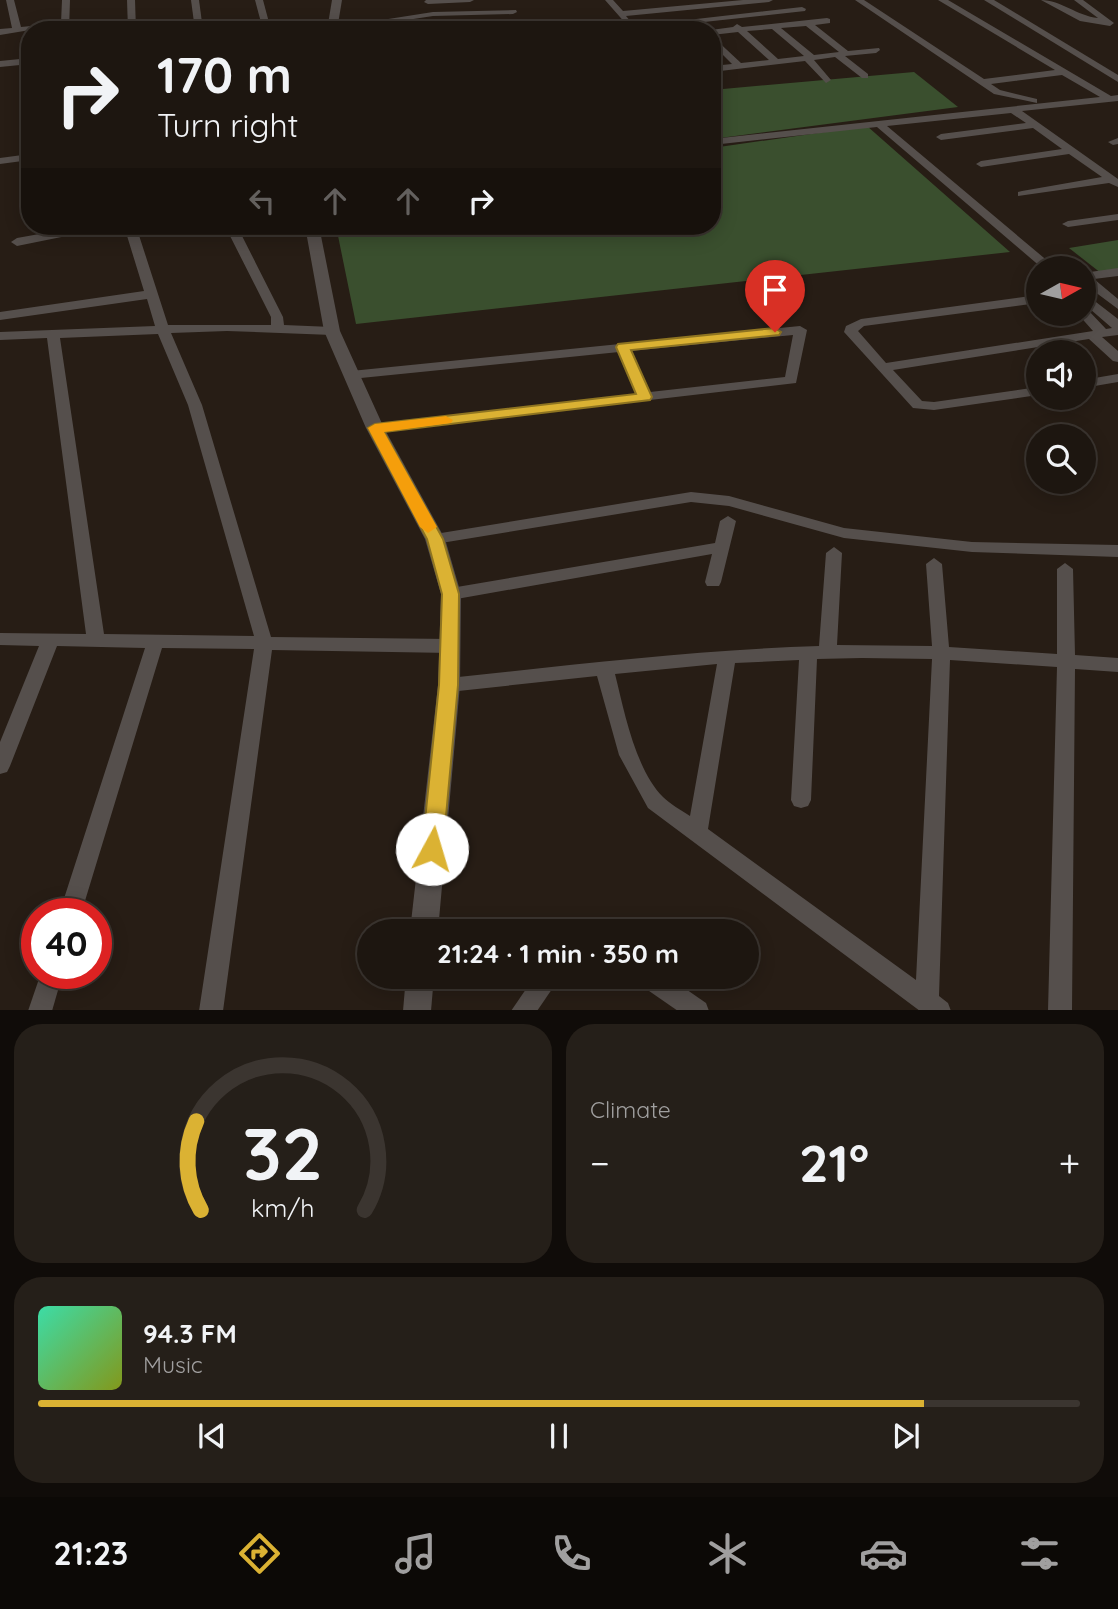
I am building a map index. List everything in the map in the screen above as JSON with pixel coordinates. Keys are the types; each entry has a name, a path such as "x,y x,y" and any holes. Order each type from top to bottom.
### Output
{"street":[{"path":"10,0 17,30"},
{"path":"65,21 66,0"},
{"path":"131,0 132,21"},
{"path":"195,0 198,21"},
{"path":"259,0 265,21"},
{"path":"331,21 337,0"},
{"path":"428,2 470,0"},
{"path":"609,0 626,21"},
{"path":"621,15 769,0"},
{"path":"859,0 1005,95 1051,104"},
{"path":"942,0 1113,98"},
{"path":"988,0 1118,79"},
{"path":"1045,0 1083,19 1114,25"},
{"path":"1078,0 1114,25"},
{"path":"713,6 777,62"},
{"path":"684,21 802,9"},
{"path":"386,21 443,13 513,12"},
{"path":"721,31 827,21"},
{"path":"808,23 865,76"},
{"path":"774,26 809,57 826,80"},
{"path":"0,32 21,30"},
{"path":"721,48 739,66"},
{"path":"721,68 876,50"},
{"path":"0,64 21,62"},
{"path":"982,82 1064,72"},
{"path":"721,141 1113,98"},
{"path":"1012,108 1115,182"},
{"path":"880,125 1035,256"},
{"path":"941,137 1036,125"},
{"path":"981,164 1072,151"},
{"path":"0,161 21,158"},
{"path":"1022,194 1115,182"},
{"path":"1068,224 1118,217"},
{"path":"17,242 54,235"},
{"path":"133,235 163,330 195,405 264,642 211,1010"},
{"path":"236,235 277,317 278,329"},
{"path":"314,235 332,331 375,428 435,539 451,594 449,685 425,919"},
{"path":"1118,272 1084,277 1118,305"},
{"path":"0,316 152,294"},
{"path":"1026,301 853,325 851,332 918,405 926,407 1026,393"},
{"path":"884,368 1098,334 1117,325 1096,307"},
{"path":"1092,326 1118,358"},
{"path":"0,336 227,327 332,331"},
{"path":"351,375 800,330 791,380 375,428"},
{"path":"53,334 96,639"},
{"path":"623,347 645,397"},
{"path":"1096,382 1118,378"},
{"path":"435,539 691,496 729,502 844,533 972,547 1118,551"},
{"path":"713,582 728,521"},
{"path":"451,594 721,547"},
{"path":"828,652 834,553"},
{"path":"934,564 941,653 934,1006"},
{"path":"1060,1010 1065,569"},
{"path":"0,639 451,646"},
{"path":"0,766 51,639"},
{"path":"75,898 156,640"},
{"path":"801,800 808,652"},
{"path":"449,685 605,668 808,652 941,653 1118,665"},
{"path":"698,833 727,657"},
{"path":"605,668 624,747 638,778 655,802 934,1006"},
{"path":"40,1010 47,989"},
{"path":"416,1010 418,989"},
{"path":"522,1010 539,989"},
{"path":"666,989 698,1010"}],"green space":[{"path":"914,72 958,107 721,138 721,89"},
{"path":"867,126 1010,252 356,324 338,235 721,235 721,147"},
{"path":"1118,240 1118,275 1106,277 1096,269 1096,256 1079,256 1069,248"}],"slow traffic":[{"path":"428,527 375,428 446,420"}],"route":[{"path":"432,849 449,685 451,594 435,539 375,428 645,397 623,347 775,332"}]}
